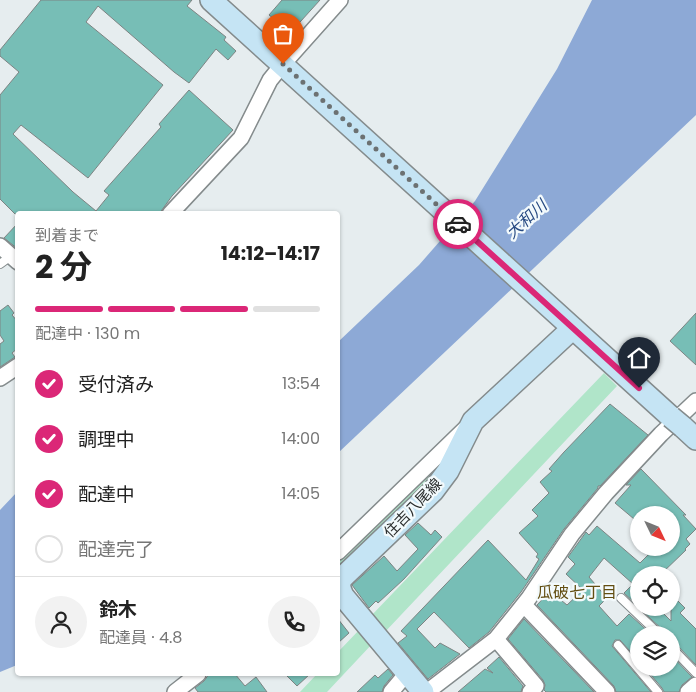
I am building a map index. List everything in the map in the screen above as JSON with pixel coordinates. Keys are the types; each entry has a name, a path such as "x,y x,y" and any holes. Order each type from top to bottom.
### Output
{"main road":[{"path":"211,0 683,428"},
{"name":"住吉八尾線","path":"340,581 433,491 448,471 473,421 570,325"},
{"name":"住吉八尾線","path":"340,589 343,596 423,692"}],"street":[{"path":"173,211 241,138 270,80 286,68 340,0"},
{"path":"0,378 15,368"},
{"path":"427,692 496,639 524,605 572,534 606,493 661,434 696,401"},
{"path":"340,550 473,421"},
{"path":"524,605 607,692"},
{"path":"496,639 536,686 530,692"},
{"path":"391,692 407,673"},
{"path":"175,692 195,676"},
{"path":"688,692 696,686"}],"lane":[{"path":"621,598 651,626"},
{"path":"618,645 658,692"},
{"path":"680,656 696,673"}],"green space":[{"path":"604,373 617,386 384,633 370,617"},
{"path":"430,472 436,478 340,573 340,558"},
{"path":"361,628 373,643 327,692 300,692 315,676 340,676 340,650"}],"water":[{"name":"大和川","path":"592,0 696,0 696,115 340,451 340,340 419,265 475,201 557,69"},
{"path":"15,494 15,666 0,672 0,510"}],"building":[{"path":"41,0 192,0 187,6 226,37 224,40 236,51 228,60 216,49 189,83 98,6 86,22 163,85 88,178 21,125 13,134 73,192 96,211 15,211 15,214 0,199 0,95 19,72 0,56 0,50"},
{"path":"282,0 320,0 291,32 269,15"},
{"path":"189,90 233,130 172,196 161,211 96,211 109,195 104,191 161,127 159,124"},
{"path":"15,226 15,247 4,238"},
{"path":"8,305 14,313 12,315 15,318 15,350 12,353 15,357 0,367 0,344 4,341 0,335 0,311"},
{"path":"696,313 696,365 670,341"},
{"path":"610,404 648,435 598,486 564,529 521,592 489,632 469,648 434,612 417,629 435,648 440,643 460,654 428,679 398,643 407,636 401,631 488,540 526,580 539,559 536,557 538,554 519,533 538,516 532,510 549,493 540,482 552,471 549,469 564,452"},
{"path":"641,469 677,506 630,506 630,516 615,503 631,485 626,485"},
{"path":"680,509 696,529 686,539 690,544 680,556"},
{"path":"418,523 431,535 435,530 442,537 404,579 378,603 376,601 369,608 352,585 384,556 397,571 418,549 405,535"},
{"path":"597,526 640,563 647,556 680,556 669,566 630,566 630,581 604,558 589,577 607,598 599,606 617,626 629,614 642,626 630,626 630,651 620,640 615,640 612,646 630,667 630,676 637,676 651,692 616,692 614,686 537,605 550,591 567,605 583,590 566,574 575,564 568,557 586,532 589,535"},
{"path":"630,587 630,599 624,593"},
{"path":"680,603 685,608 680,613"},
{"path":"680,613 696,629 696,665 680,648 680,626 659,626 648,616 666,616 671,621 671,616 680,616"},
{"path":"524,619 594,692 546,692 544,690 543,680 508,639"},
{"path":"340,622 349,633 340,641"},
{"path":"499,657 523,686 521,692 458,692 485,669 493,673 487,668"},
{"path":"680,664 692,677 682,685 679,692 664,692 652,676 680,676"},
{"path":"388,669 393,675 384,686 382,692 357,692 375,675 378,678"},
{"path":"208,676 237,676 245,686 256,677 267,692 198,692 195,688"},
{"path":"287,676 308,676 297,686"}],"way so far":[{"path":"283,64 458,224"}],"district":[{"name":"瓜破七丁目","path":"577,592"}],"route":[{"path":"458,224 639,388"}]}
